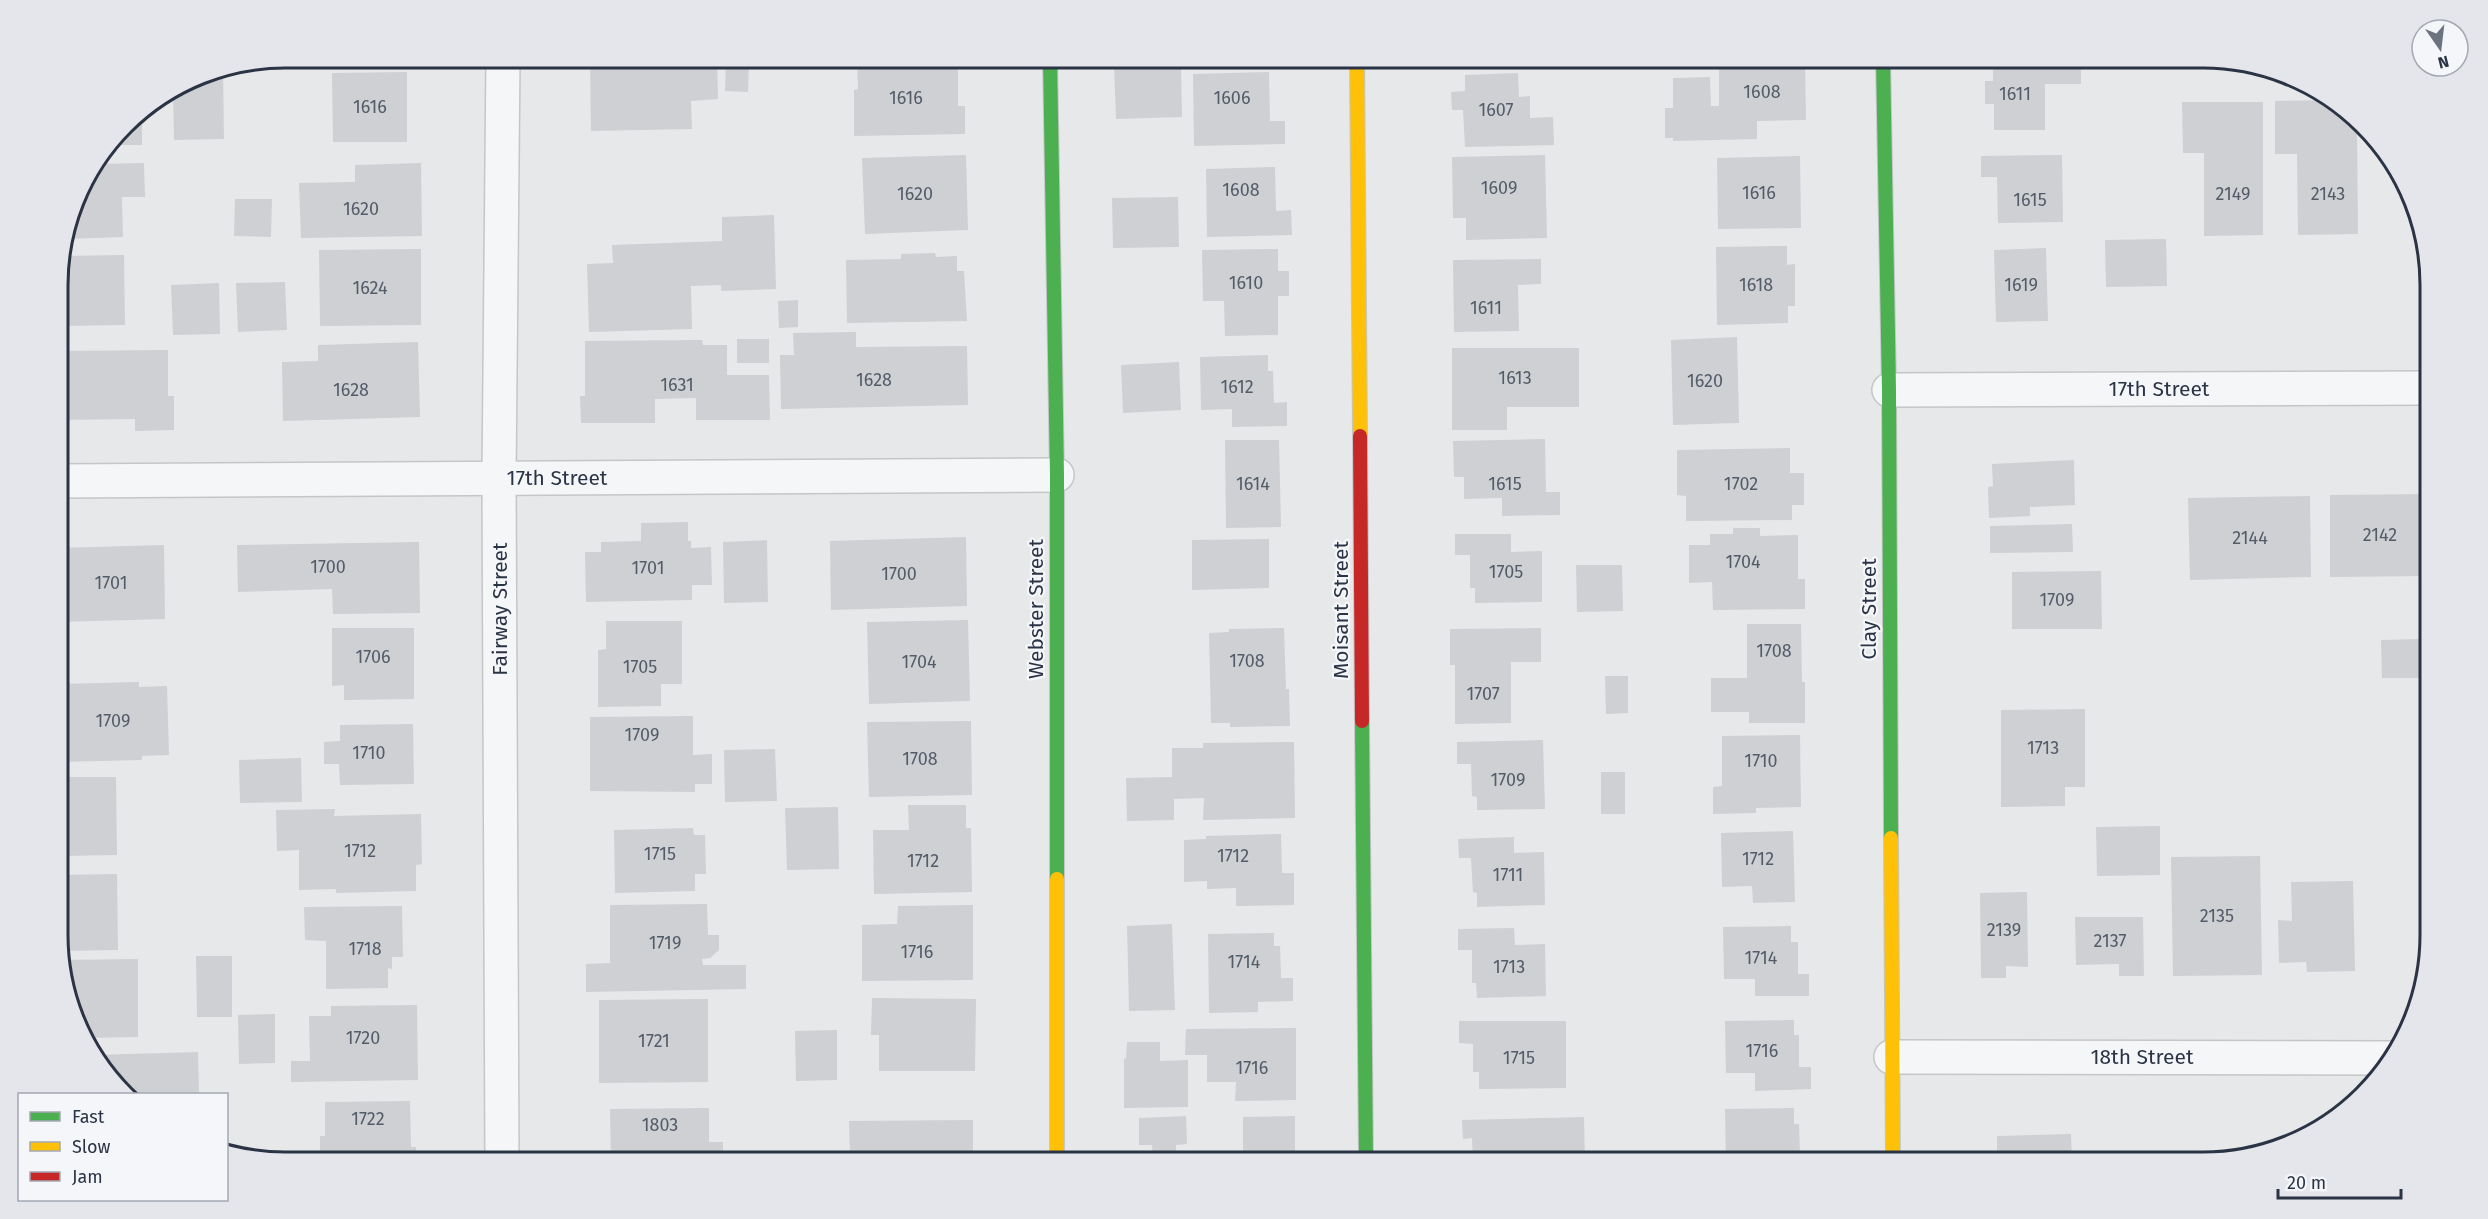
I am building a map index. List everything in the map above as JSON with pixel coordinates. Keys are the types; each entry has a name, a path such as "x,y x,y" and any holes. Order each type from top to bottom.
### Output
{"street":[{"name":"Fairway Street","path":"502,1152 499,478 503,68"},
{"name":"Webster Street","path":"1050,68 1056,474 1057,1152"},
{"name":"Moisant Street","path":"1357,68 1366,1152"},
{"name":"Clay Street","path":"1884,68 1889,390 1893,1152"},
{"name":"17th Street","path":"1889,390 2420,388"},
{"name":"17th Street","path":"68,481 1056,474"},
{"name":"18th Street","path":"1891,1057 2382,1058"}],"building":[{"path":"590,68 717,68 718,99 691,101 692,129 591,131"},
{"path":"726,68 749,68 748,92 725,91"},
{"path":"857,68 958,68 958,106 965,106 965,134 854,136 854,90 858,89"},
{"path":"1114,68 1181,68 1182,117 1116,119"},
{"path":"1719,68 1805,68 1806,120 1757,121 1757,139 1673,141 1673,138 1665,138 1665,108 1673,108 1673,78 1710,77 1711,106 1719,106"},
{"path":"1993,68 2081,68 2081,84 2045,84 2045,130 1994,130 1994,104 1985,104 1985,81 1993,81"},
{"path":"407,72 407,142 333,142 332,73"},
{"path":"1269,72 1270,121 1285,121 1285,144 1194,146 1193,74"},
{"path":"1518,73 1519,97 1530,96 1530,118 1553,117 1554,145 1465,147 1463,110 1452,110 1451,92 1465,91 1465,75"},
{"path":"223,77 224,139 174,140 173,99 201,84"},
{"path":"2317,100 2336,112 2357,131 2358,234 2298,235 2297,154 2275,154 2275,101"},
{"path":"2182,102 2263,102 2263,235 2204,236 2204,153 2183,153"},
{"path":"142,120 142,145 118,145"},
{"path":"966,155 968,230 865,234 862,158"},
{"path":"1545,155 1547,238 1466,240 1466,218 1453,218 1452,157"},
{"path":"2062,155 2063,222 1998,223 1997,177 1981,177 1981,156"},
{"path":"1800,156 1801,228 1718,229 1717,158"},
{"path":"144,163 145,197 122,197 123,237 73,239 84,201 104,164"},
{"path":"421,163 422,236 301,238 299,183 355,182 355,165"},
{"path":"1275,167 1276,211 1291,210 1292,235 1207,237 1206,169"},
{"path":"1178,197 1179,247 1113,248 1112,198"},
{"path":"235,199 272,199 271,237 234,236"},
{"path":"774,215 776,289 721,291 721,285 691,286 692,329 589,332 587,264 613,263 612,245 722,241 722,217"},
{"path":"2166,239 2167,286 2106,287 2105,240"},
{"path":"1787,246 1787,265 1795,264 1795,306 1788,306 1788,323 1717,325 1716,247"},
{"path":"2046,248 2048,321 1996,322 1994,250"},
{"path":"421,249 421,325 320,326 319,250"},
{"path":"1278,249 1278,271 1289,271 1289,296 1278,296 1278,335 1225,336 1224,301 1203,301 1202,250"},
{"path":"935,253 936,257 957,256 957,271 964,271 967,321 847,323 846,260 901,259 901,254"},
{"path":"124,255 125,325 68,326 69,256"},
{"path":"1541,259 1541,284 1518,285 1519,331 1454,332 1453,260"},
{"path":"285,282 287,330 238,332 236,283"},
{"path":"219,283 220,334 173,335 171,285"},
{"path":"798,300 798,327 779,328 778,301"},
{"path":"856,332 856,347 967,346 968,405 781,409 780,355 794,355 793,333"},
{"path":"1737,337 1739,423 1673,425 1671,340"},
{"path":"737,339 769,339 769,363 737,363"},
{"path":"702,340 703,345 727,345 727,375 769,375 770,420 696,420 696,398 655,399 655,423 581,423 580,396 585,396 585,341"},
{"path":"418,342 420,417 283,421 282,362 318,361 318,345"},
{"path":"1452,348 1579,348 1579,407 1507,407 1507,430 1452,430"},
{"path":"168,350 168,396 174,396 174,430 135,431 135,419 68,420 68,351"},
{"path":"1268,355 1268,371 1273,371 1274,403 1287,402 1287,426 1232,427 1232,409 1201,410 1200,357"},
{"path":"1179,362 1181,410 1123,413 1121,365"},
{"path":"1545,439 1546,492 1560,492 1560,515 1502,516 1502,498 1464,499 1464,477 1454,477 1453,441"},
{"path":"1225,440 1279,440 1281,527 1226,528"},
{"path":"1790,448 1790,473 1804,473 1804,505 1792,505 1792,520 1686,521 1686,496 1677,495 1677,450"},
{"path":"2074,460 2075,505 2030,507 2030,516 1989,518 1988,487 1993,486 1992,464"},
{"path":"2420,494 2420,576 2330,577 2330,495"},
{"path":"2310,496 2311,577 2190,580 2188,498"},
{"path":"688,522 688,541 691,541 691,548 711,547 712,585 692,585 692,600 586,602 585,552 601,552 601,542 641,541 641,523"},
{"path":"2072,524 2073,552 1990,553 1990,526"},
{"path":"1733,528 1760,528 1760,536 1798,535 1798,579 1805,579 1805,609 1713,610 1712,582 1689,583 1689,545 1710,545 1710,534 1733,534"},
{"path":"1455,534 1511,534 1511,552 1542,551 1542,602 1475,603 1475,588 1470,588 1470,555 1455,555"},
{"path":"966,537 967,606 831,610 830,541"},
{"path":"1269,539 1269,588 1192,590 1192,540"},
{"path":"767,540 768,602 724,603 723,542"},
{"path":"419,542 420,613 333,614 332,589 238,592 237,545"},
{"path":"164,545 165,619 68,622 68,548"},
{"path":"1576,565 1622,565 1623,611 1577,612"},
{"path":"2101,571 2102,629 2012,629 2012,572"},
{"path":"968,620 970,701 869,704 867,622"},
{"path":"606,621 682,621 682,684 661,684 661,706 598,707 598,650 606,649"},
{"path":"1747,624 1801,624 1805,723 1749,723 1749,712 1711,712 1711,678 1747,678"},
{"path":"332,628 414,628 414,699 344,700 344,685 332,686"},
{"path":"1284,628 1290,726 1230,727 1230,723 1211,723 1209,633 1229,632 1229,629"},
{"path":"1541,628 1541,662 1511,662 1511,723 1455,724 1455,665 1450,665 1450,629"},
{"path":"2420,639 2420,678 2382,678 2381,640"},
{"path":"1605,676 1628,676 1628,713 1606,714"},
{"path":"139,682 139,687 167,686 169,755 142,756 142,760 68,762 68,684"},
{"path":"2085,709 2085,787 2065,787 2065,806 2001,807 2001,710"},
{"path":"693,716 693,755 712,754 712,784 695,784 695,792 590,791 590,717"},
{"path":"971,721 972,795 869,797 867,722"},
{"path":"413,724 414,784 340,785 339,764 324,764 324,742 340,741 340,725"},
{"path":"1800,735 1801,807 1756,808 1756,813 1713,814 1713,787 1722,786 1722,736"},
{"path":"1543,740 1545,809 1477,810 1477,797 1472,796 1471,764 1457,764 1457,742"},
{"path":"1294,742 1295,818 1203,820 1204,798 1174,799 1174,820 1127,821 1126,778 1172,777 1172,748 1203,748 1203,743"},
{"path":"775,749 777,801 725,802 724,750"},
{"path":"301,758 302,802 240,803 239,760"},
{"path":"1601,772 1625,772 1625,814 1601,814"},
{"path":"68,777 116,777 117,855 68,856"},
{"path":"908,805 966,805 966,828 971,828 972,892 874,894 873,830 909,830"},
{"path":"838,807 839,869 787,870 785,808"},
{"path":"335,809 334,816 421,814 422,864 416,865 416,891 336,893 336,889 299,890 299,850 277,851 276,810"},
{"path":"2160,826 2160,875 2097,876 2096,827"},
{"path":"693,828 694,835 705,835 706,874 695,874 695,891 615,893 614,830"},
{"path":"1793,831 1795,902 1753,903 1752,886 1722,887 1721,833"},
{"path":"1281,834 1282,873 1294,873 1294,905 1236,906 1236,888 1207,889 1207,881 1184,882 1184,840 1206,839 1206,836"},
{"path":"1514,837 1514,853 1544,852 1545,905 1477,907 1477,893 1473,892 1471,858 1459,858 1458,839"},
{"path":"2260,856 2262,975 2173,976 2171,857"},
{"path":"117,874 118,950 68,951 68,875"},
{"path":"2353,881 2355,971 2307,972 2306,962 2279,963 2278,920 2292,921 2291,882"},
{"path":"2027,892 2028,967 2006,966 2006,978 1981,978 1980,893"},
{"path":"707,904 708,935 719,935 719,950 710,958 702,959 703,965 746,965 746,989 586,992 586,964 610,963 610,905"},
{"path":"973,905 973,980 862,981 862,925 897,924 898,906"},
{"path":"402,906 403,957 392,957 392,969 388,968 388,988 326,989 326,941 305,940 304,907"},
{"path":"2075,917 2143,917 2144,976 2119,976 2119,964 2076,965"},
{"path":"1172,924 1175,1010 1129,1011 1127,926"},
{"path":"1791,926 1791,942 1798,942 1798,974 1809,974 1809,996 1755,996 1755,979 1724,979 1723,927"},
{"path":"1514,928 1515,945 1545,944 1546,996 1477,998 1476,983 1472,983 1472,950 1458,950 1458,929"},
{"path":"1274,933 1274,946 1280,946 1281,978 1293,978 1293,1001 1258,1002 1258,1012 1209,1013 1208,934"},
{"path":"196,956 232,956 232,1017 197,1017"},
{"path":"138,959 138,1037 94,1038 79,1004 69,960"},
{"path":"872,998 976,999 975,1071 879,1071 879,1035 871,1035"},
{"path":"708,999 708,1082 599,1083 599,1000"},
{"path":"417,1005 418,1080 291,1082 291,1061 310,1061 309,1016 331,1016 331,1006"},
{"path":"275,1014 275,1063 239,1064 238,1015"},
{"path":"1794,1020 1794,1035 1799,1035 1799,1067 1811,1067 1811,1089 1755,1091 1755,1073 1726,1073 1725,1021"},
{"path":"1459,1021 1566,1021 1566,1088 1479,1089 1479,1072 1473,1072 1473,1044 1459,1043"},
{"path":"1296,1028 1296,1100 1235,1101 1236,1082 1207,1082 1207,1055 1185,1055 1186,1029"},
{"path":"837,1030 837,1080 796,1081 795,1031"},
{"path":"1127,1042 1160,1042 1160,1061 1188,1060 1188,1107 1124,1108 1124,1058 1126,1059"},
{"path":"198,1052 199,1093 136,1093 121,1078 104,1055"},
{"path":"410,1101 411,1147 416,1147 416,1152 320,1152 320,1136 325,1136 325,1102"},
{"path":"709,1108 709,1142 723,1142 723,1152 611,1152 610,1109"},
{"path":"1794,1108 1794,1124 1799,1124 1800,1152 1726,1152 1725,1109"},
{"path":"1186,1116 1187,1144 1176,1145 1176,1152 1152,1152 1152,1145 1139,1145 1139,1118"},
{"path":"1295,1116 1295,1152 1243,1152 1243,1117"},
{"path":"1584,1117 1585,1152 1473,1152 1472,1138 1463,1139 1462,1120"},
{"path":"973,1120 973,1152 850,1152 849,1121"},
{"path":"2071,1134 2072,1152 1997,1152 1997,1136"}],"traffic: fast":[{"path":"1050,68 1057,475 1057,879"},
{"path":"1883,68 1889,390 1891,838"},
{"path":"1362,721 1366,1152"}],"traffic: slow":[{"path":"1357,68 1360,436"},
{"path":"1891,838 1893,1152"},
{"path":"1057,879 1057,1152"}],"traffic: jam":[{"path":"1360,436 1362,721"}]}
